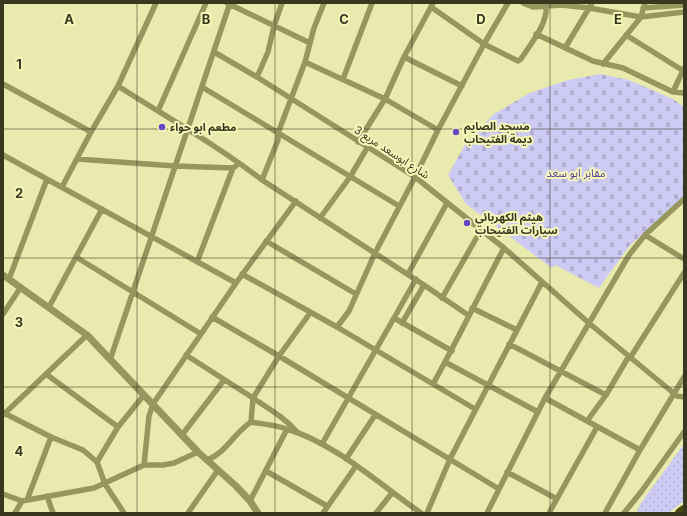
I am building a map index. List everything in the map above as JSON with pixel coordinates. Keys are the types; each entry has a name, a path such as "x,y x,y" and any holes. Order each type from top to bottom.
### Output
{"highway":[{"path":"680,513 684,510"}],"street":[{"path":"62,188 91,132 118,86 156,3"},
{"path":"158,112 206,3"},
{"path":"257,77 268,52 274,26 282,3"},
{"path":"262,180 278,140 278,133 290,98 305,62 324,3"},
{"path":"343,79 372,3"},
{"path":"337,327 349,311 374,253 415,177 438,130 484,44 509,3"},
{"path":"523,3 533,7 546,4 591,5 641,17 684,12"},
{"path":"110,360 229,4 310,43"},
{"path":"358,142 385,99 404,57 432,5 484,44 518,61 521,59 545,18 546,4"},
{"path":"603,64 641,17 644,6 675,4 684,5"},
{"path":"564,48 591,5"},
{"path":"536,34 564,48 603,64 623,68 672,92 684,93"},
{"path":"626,35 683,69 672,92"},
{"name":"شارع ابوسعد مربع 3","path":"214,52 257,77 415,177 504,248 590,324 675,394 681,398 684,398"},
{"path":"404,57 462,86"},
{"path":"305,62 385,99 438,130"},
{"path":"3,84 91,132"},
{"path":"118,86 158,112 188,129 241,164 262,180 416,279 468,315"},
{"path":"202,87 399,206"},
{"path":"320,218 350,177 368,148"},
{"path":"3,155 236,283"},
{"path":"77,159 175,166 233,168 241,164"},
{"path":"197,262 233,168"},
{"path":"47,179 6,277 87,335 198,452 250,501 258,513"},
{"path":"487,513 545,398 629,256 645,235 684,199"},
{"path":"144,465 148,416 153,404 242,274 296,201"},
{"path":"408,274 447,204"},
{"path":"49,307 102,209"},
{"path":"442,298 481,230"},
{"path":"645,235 684,259"},
{"path":"266,241 356,294"},
{"path":"433,384 452,351 468,315 504,248"},
{"path":"76,257 201,334"},
{"path":"587,421 606,395 684,273"},
{"path":"242,274 337,327 475,409"},
{"path":"322,444 416,279"},
{"path":"427,513 450,459 542,282"},
{"path":"402,323 424,285"},
{"path":"3,314 22,287"},
{"path":"472,308 517,330"},
{"path":"251,422 253,398 279,356 310,312"},
{"path":"212,317 348,397 375,415 499,489"},
{"path":"394,318 452,351"},
{"path":"87,335 4,414 51,437 83,450 97,462 105,484 124,513"},
{"path":"509,344 606,395"},
{"path":"186,355 280,415 297,433"},
{"path":"445,362 538,412"},
{"path":"46,374 118,427"},
{"path":"605,513 640,450 684,377"},
{"path":"182,435 224,380"},
{"path":"97,462 118,427 144,395"},
{"path":"545,398 640,450"},
{"path":"346,459 375,415"},
{"path":"207,460 218,455 243,428 251,422 271,425 287,429 322,444 346,459 421,513"},
{"path":"549,513 597,427"},
{"path":"250,501 287,429"},
{"path":"624,513 642,492 684,432"},
{"path":"15,513 24,500 51,437"},
{"path":"3,494 24,500 94,488 144,465 163,465 174,463 198,452"},
{"path":"323,513 356,466"},
{"path":"188,513 218,470"},
{"path":"266,471 327,506"},
{"path":"507,472 557,499"},
{"path":"376,513 392,493"},
{"path":"47,496 53,513"}],"green space":[{"name":"مقابر ابو سعد","path":"600,74 629,80 673,99 684,107 684,195 681,202 630,245 599,288 555,265 552,268 466,204 448,175 466,143 494,114 530,93 568,80"},
{"path":"684,444 684,501 668,513 636,513 641,503"}],"place":[{"name":"مطعم ابو حواء","path":"162,127"},
{"name":"مسجد الصايم ديمة الفتيحاب","path":"456,132"},
{"name":"هيثم الكهربائي سيارات الفتيحاب","path":"467,223"}]}
